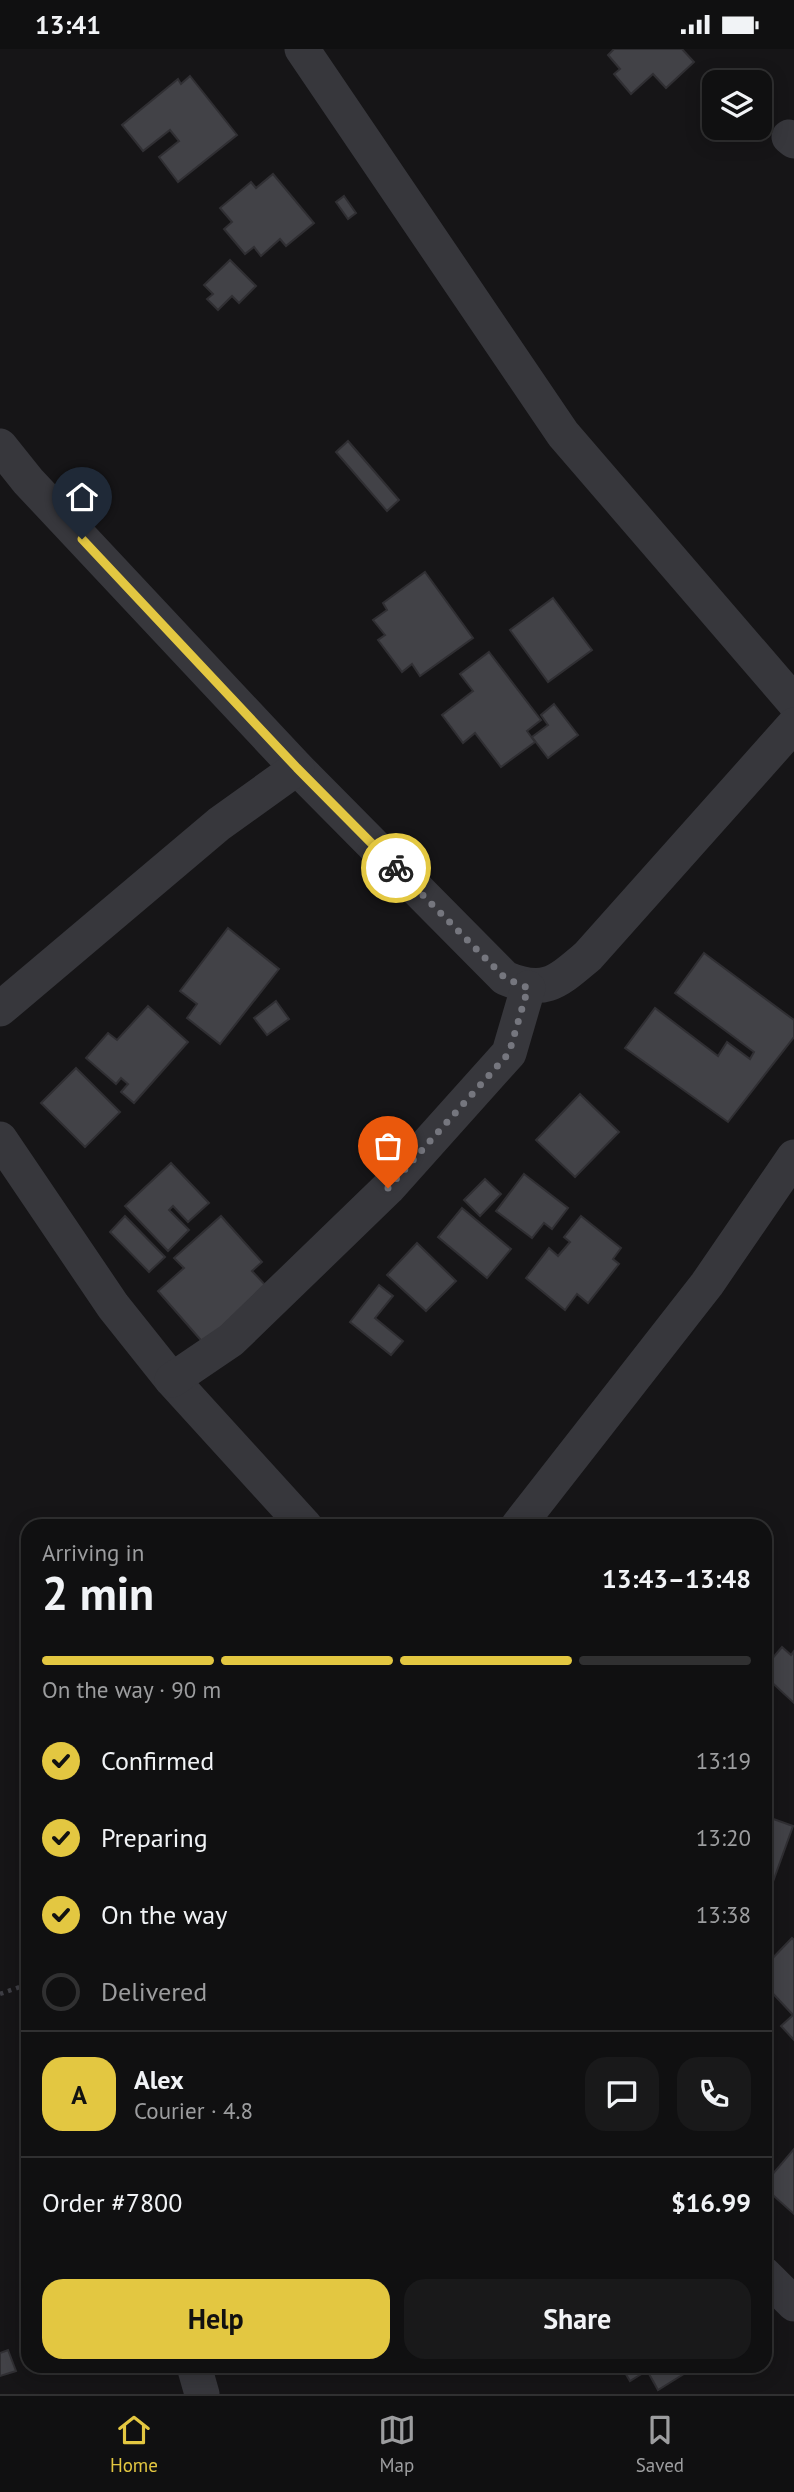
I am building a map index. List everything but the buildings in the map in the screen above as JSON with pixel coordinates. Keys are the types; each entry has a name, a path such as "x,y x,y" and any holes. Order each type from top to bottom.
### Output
{"street":[{"path":"302,49 563,434 794,702"},
{"path":"0,446 28,481 297,768 505,978 528,988 557,983 588,956 794,725"},
{"path":"0,1009 219,824 297,768"},
{"path":"172,1380 231,1340 398,1178 509,1053 528,988"},
{"path":"0,1139 113,1306 172,1380 299,1519"},
{"path":"523,1519 706,1284 794,1157"},
{"path":"772,2282 794,2304"},
{"path":"196,2373 202,2394"}],"path":[{"path":"0,1994 21,1986"}],"way so far":[{"path":"388,1188 509,1053 528,988 505,978 396,868"}],"route":[{"path":"82,539 297,768 396,868"}]}
